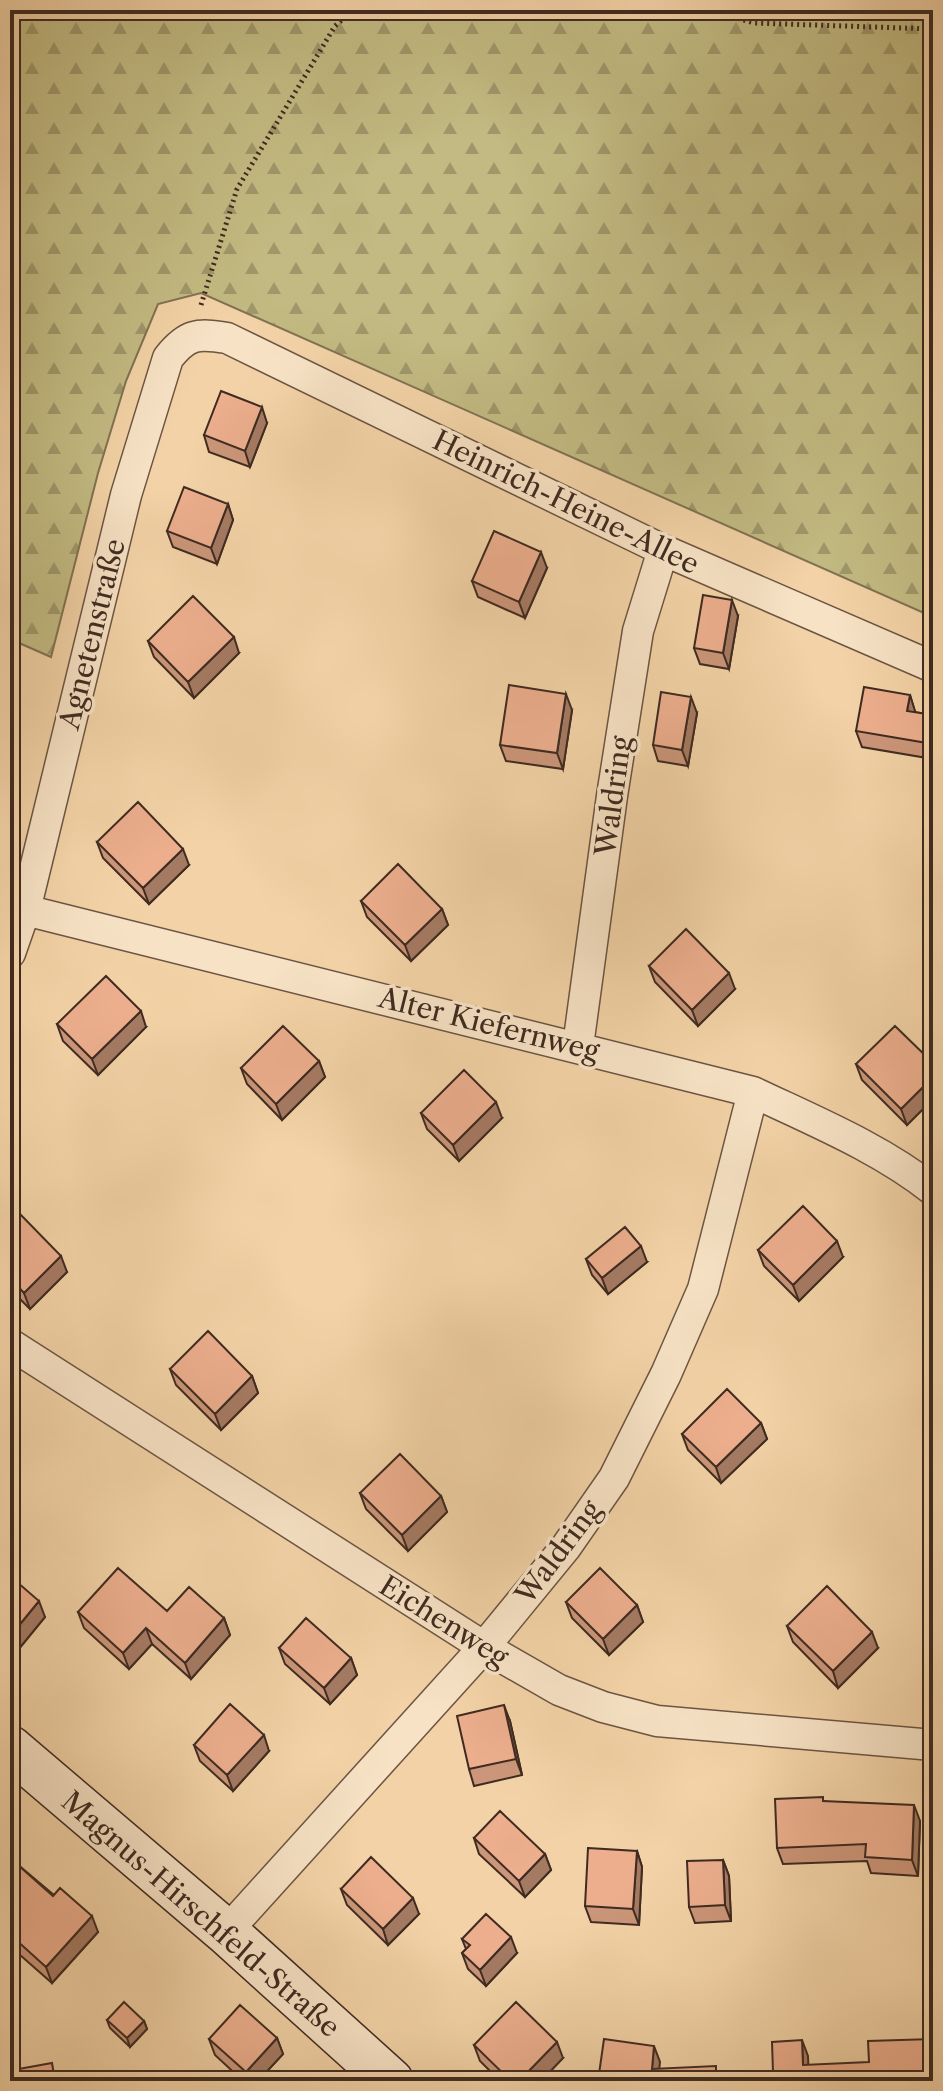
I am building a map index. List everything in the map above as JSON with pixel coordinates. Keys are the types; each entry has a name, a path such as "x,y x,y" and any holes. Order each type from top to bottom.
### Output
{"street":[{"name":"Heinrich-Heine-Allee","path":"202,334 227,338 663,550 933,667"},
{"name":"Agnetenstraße","path":"10,953 25,910 126,495 168,358 181,341 202,334"},
{"name":"Waldring","path":"578,1046 638,631 663,550"},
{"name":"Alter Kiefernweg","path":"25,910 753,1092 842,1134 913,1174 933,1190"},
{"name":"Waldring","path":"226,1932 484,1647 566,1547 614,1478 666,1374 703,1289 753,1092"},
{"name":"Eichenweg","path":"10,1344 484,1647 559,1690 603,1707 657,1721 933,1745"},
{"name":"Magnus-Hirschfeld-Straße","path":"10,1748 226,1932 391,2081"}],"path":[{"path":"202,334 199,312 237,189 335,26 353,10"},
{"path":"709,10 754,23 933,29"}],"green space":[{"path":"10,10 933,10 933,617 201,293 158,304 126,381 98,473 51,657 10,639"}],"building":[{"path":"221,391 262,407 245,451 204,435"},
{"path":"184,487 228,504 211,548 167,531"},
{"path":"494,531 541,552 519,602 472,581"},
{"path":"703,595 732,600 723,653 694,648"},
{"path":"193,596 234,637 188,682 148,641"},
{"path":"509,685 566,694 557,753 500,745"},
{"path":"864,687 910,695 907,711 933,715 933,744 856,731"},
{"path":"661,692 691,697 682,750 653,745"},
{"path":"138,802 183,849 143,888 97,842"},
{"path":"398,864 442,909 405,945 361,901"},
{"path":"686,929 729,973 692,1010 649,966"},
{"path":"106,976 141,1011 92,1059 57,1024"},
{"path":"283,1026 319,1061 276,1104 241,1068"},
{"path":"895,1026 933,1063 933,1077 901,1109 856,1064"},
{"path":"464,1070 496,1102 453,1145 421,1113"},
{"path":"803,1206 837,1241 793,1285 758,1250"},
{"path":"19,1213 61,1256 24,1293 10,1278 10,1222"},
{"path":"625,1227 641,1246 602,1278 586,1259"},
{"path":"208,1331 252,1376 215,1414 170,1369"},
{"path":"727,1389 761,1423 716,1467 682,1434"},
{"path":"400,1454 441,1496 402,1535 360,1493"},
{"path":"118,1568 167,1611 189,1587 224,1618 185,1663 146,1628 123,1653 78,1612"},
{"path":"600,1568 637,1605 603,1639 566,1602"},
{"path":"10,1576 39,1601 12,1634 10,1632"},
{"path":"827,1586 872,1632 833,1671 787,1626"},
{"path":"306,1618 351,1658 324,1688 279,1648"},
{"path":"230,1704 264,1735 227,1775 194,1745"},
{"path":"504,1705 516,1759 469,1769 457,1716"},
{"path":"823,1797 823,1801 914,1805 912,1860 865,1857 866,1844 777,1848 775,1799"},
{"path":"500,1811 545,1854 519,1881 474,1838"},
{"path":"588,1848 637,1851 633,1909 585,1906"},
{"path":"371,1857 413,1898 383,1929 341,1889"},
{"path":"10,1858 53,1896 60,1888 92,1916 46,1967 15,1939 19,1934 10,1926"},
{"path":"723,1860 725,1905 689,1907 687,1861"},
{"path":"486,1914 511,1937 480,1970 462,1953 470,1945 462,1939"},
{"path":"124,2002 144,2021 127,2038 107,2020"},
{"path":"516,2002 557,2042 519,2081 511,2081 474,2045"},
{"path":"240,2005 277,2038 246,2072 209,2039"},
{"path":"604,2039 654,2046 652,2069 716,2066 716,2075 773,2072 772,2042 802,2040 803,2065 869,2062 868,2041 933,2039 933,2081 598,2081"},
{"path":"52,2063 55,2081 15,2081 13,2070"},
{"path":"316,2075 325,2081 261,2081"}]}
